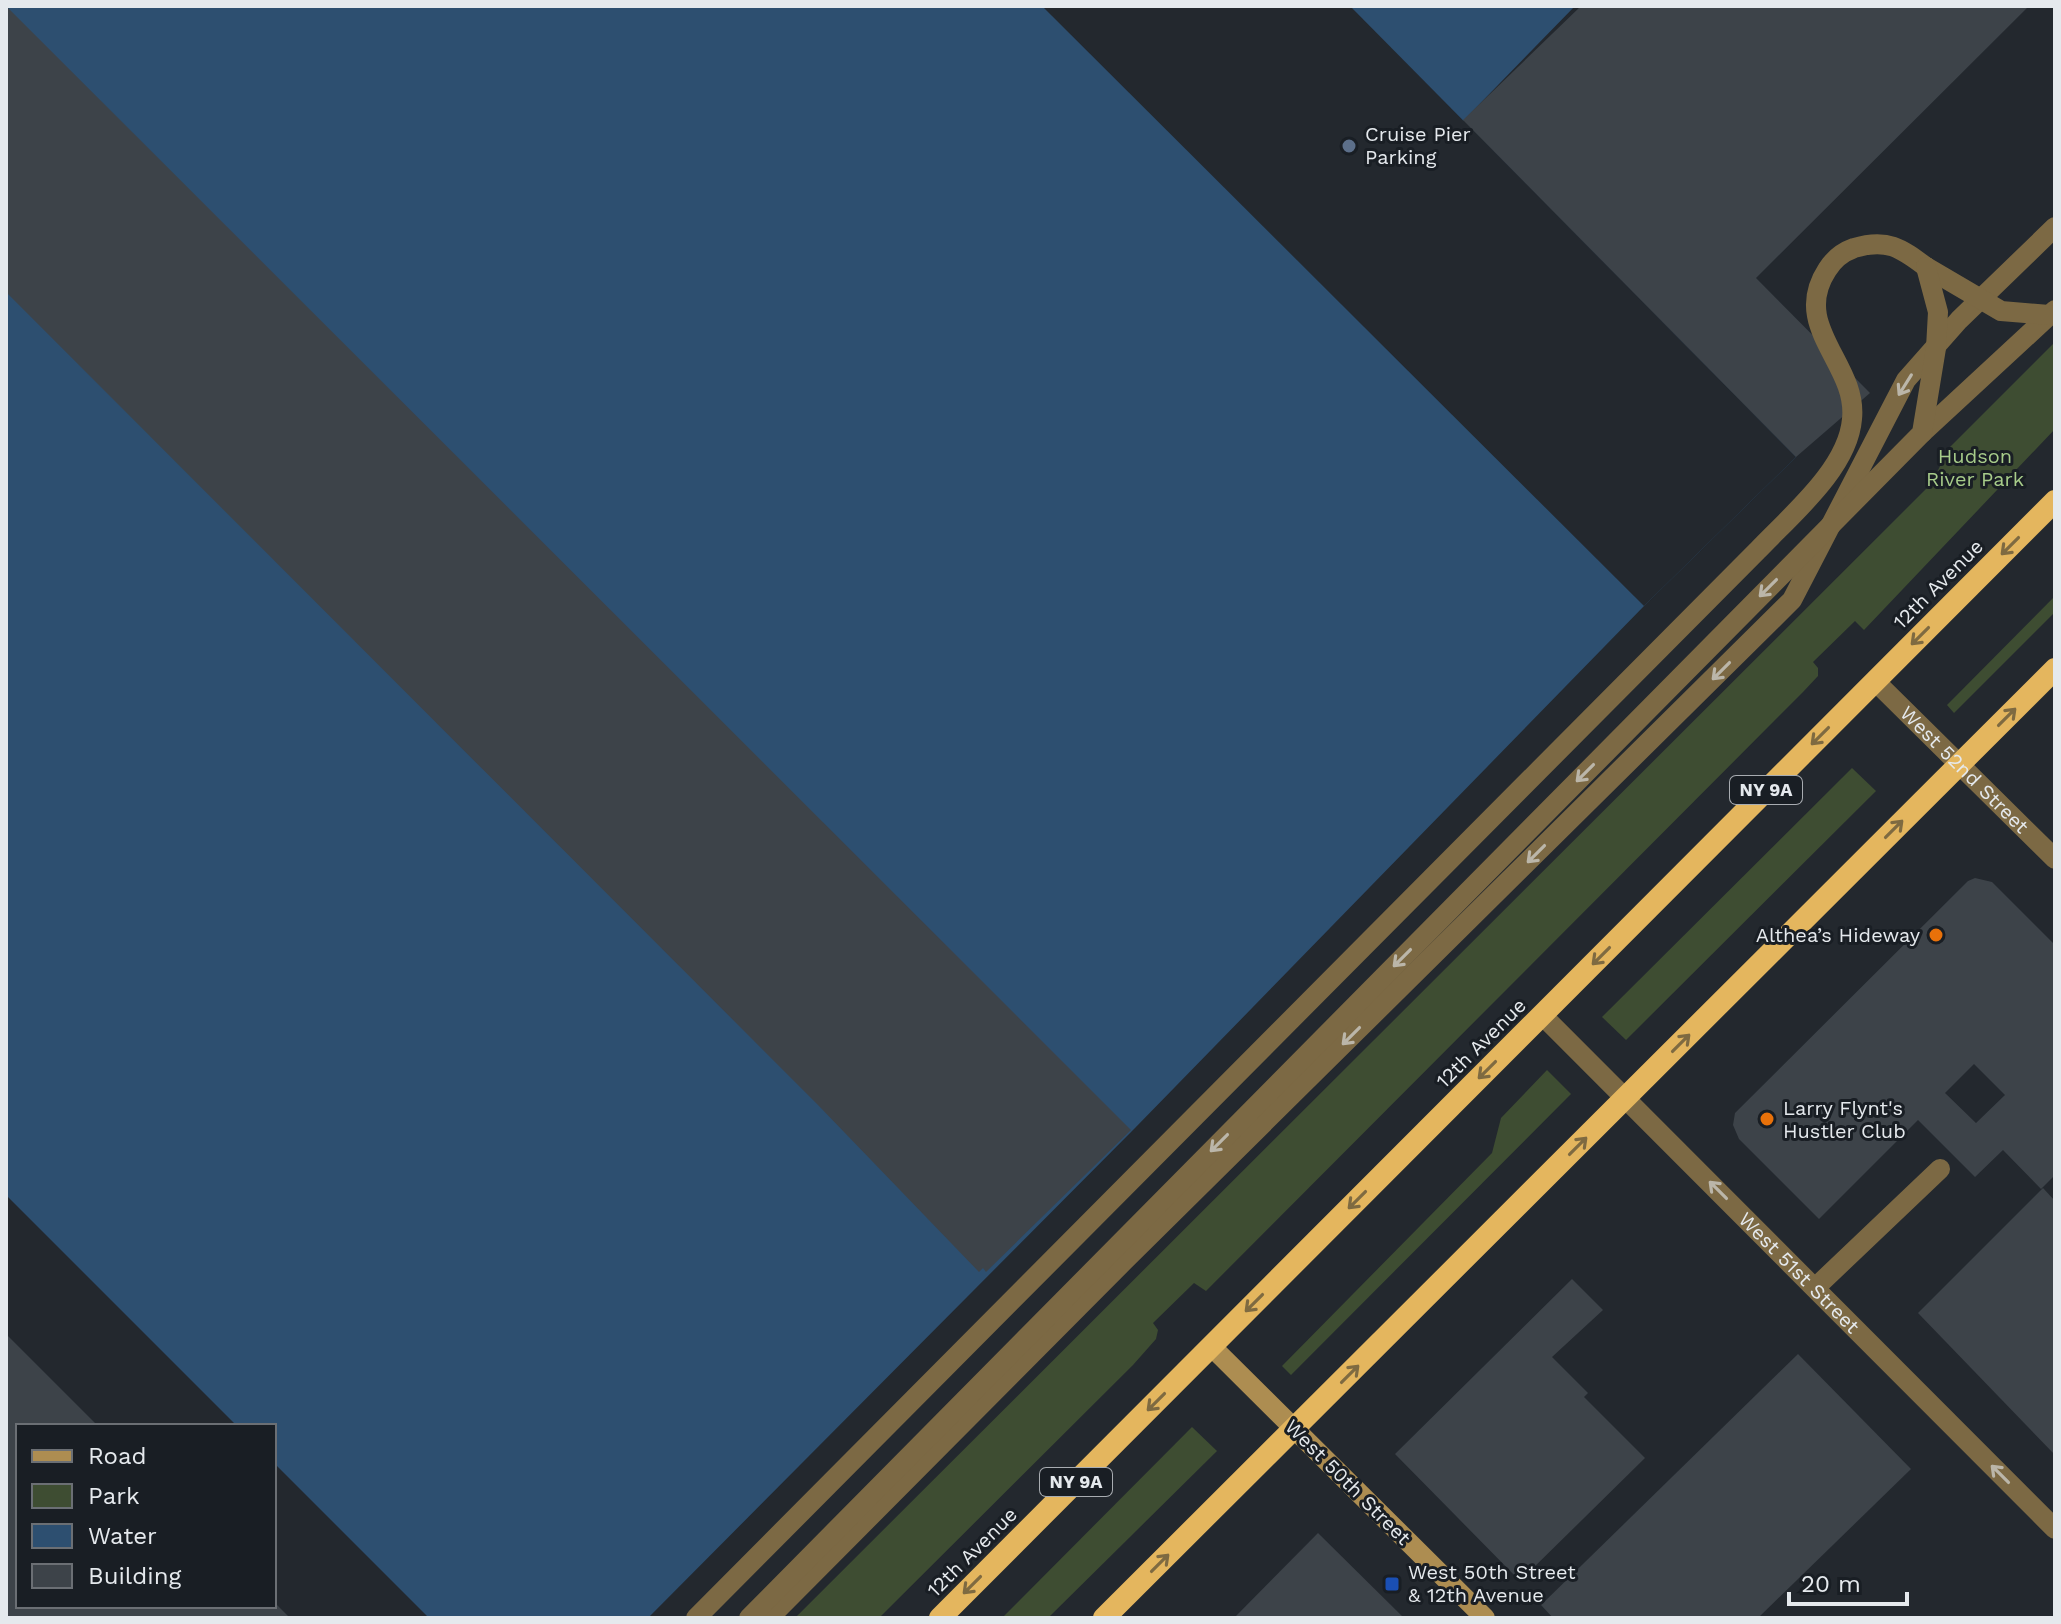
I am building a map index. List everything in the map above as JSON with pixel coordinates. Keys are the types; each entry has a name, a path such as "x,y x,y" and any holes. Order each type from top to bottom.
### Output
{"highway":[{"name":"12th Avenue","path":"940,1618 2055,501"},
{"path":"1104,1618 2055,669"}],"main road":[{"name":"West 50th Street","path":"1211,1346 1485,1618"}],"street":[{"path":"769,1618 1792,600 1906,380 1959,320 2055,227"},
{"path":"696,1618 1824,480 1843,450 1852,419 1849,392 1817,325 1817,293 1821,278 1831,264 1845,251 1883,244 1901,248 1926,267 2001,311 2052,312"},
{"path":"1922,433 1936,348 1938,312 1926,267"},
{"path":"749,1618 1922,433 2052,312"},
{"name":"West 52nd Street","path":"1875,681 2055,859"},
{"name":"West 51st Street","path":"1542,1015 2055,1529"},
{"path":"1815,1288 1940,1169"}],"green space":[{"name":"Hudson River Park","path":"2055,342 2055,429 1864,630 1855,621 1813,662 1818,668 1818,676 1803,692 1206,1291 1194,1283 1153,1323 1158,1330 1156,1339 1133,1365 879,1618 795,1618 1932,483 1948,449"},
{"path":"2055,596 2055,612 1954,713 1947,705"},
{"path":"1852,768 1876,791 1626,1040 1602,1017"},
{"path":"1547,1070 1571,1094 1291,1375 1282,1366 1492,1153 1501,1118"},
{"path":"1192,1427 1217,1451 1048,1618 1002,1618"}],"water":[{"path":"6,6 1575,6 1463,121 1796,457 1644,606 1136,1127 648,1618 6,1618"}],"pier":[{"path":"1042,6 1350,6 1796,457 1644,606"},
{"path":"6,1195 235,1424 16,1424 16,1608 276,1608 276,1465 429,1618 6,1618"}],"building":[{"path":"6,6 1131,1130 986,1272 983,1268 979,1272 818,1105 6,292"},
{"path":"1581,6 2029,6 1756,278 1870,393 1796,457 1463,120"},
{"path":"1975,878 1992,882 2055,945 2055,1175 2041,1189 2003,1150 1975,1177 1918,1120 1819,1219 1739,1139 1733,1125 1735,1113 1968,881","holes":["1974,1064 2005,1095 1976,1123 1945,1093"]},
{"path":"2043,1188 2055,1201 2055,1455 1918,1313"},
{"path":"1572,1279 1603,1310 1552,1357 1588,1393 1584,1397 1645,1458 1520,1581 1395,1454"},
{"path":"6,1334 96,1424 16,1424 16,1608 276,1608 276,1604 290,1618 6,1618"},
{"path":"1798,1354 1911,1469 1758,1618 1553,1618 1541,1605"},
{"path":"1318,1533 1404,1618 1234,1618"}],"place":[{"name":"Cruise Pier Parking","path":"1349,146"},
{"name":"Althea’s Hideway","path":"1936,935"},
{"name":"Larry Flynt's Hustler Club","path":"1767,1119"},
{"name":"West 50th Street & 12th Avenue","path":"1392,1584"}]}
